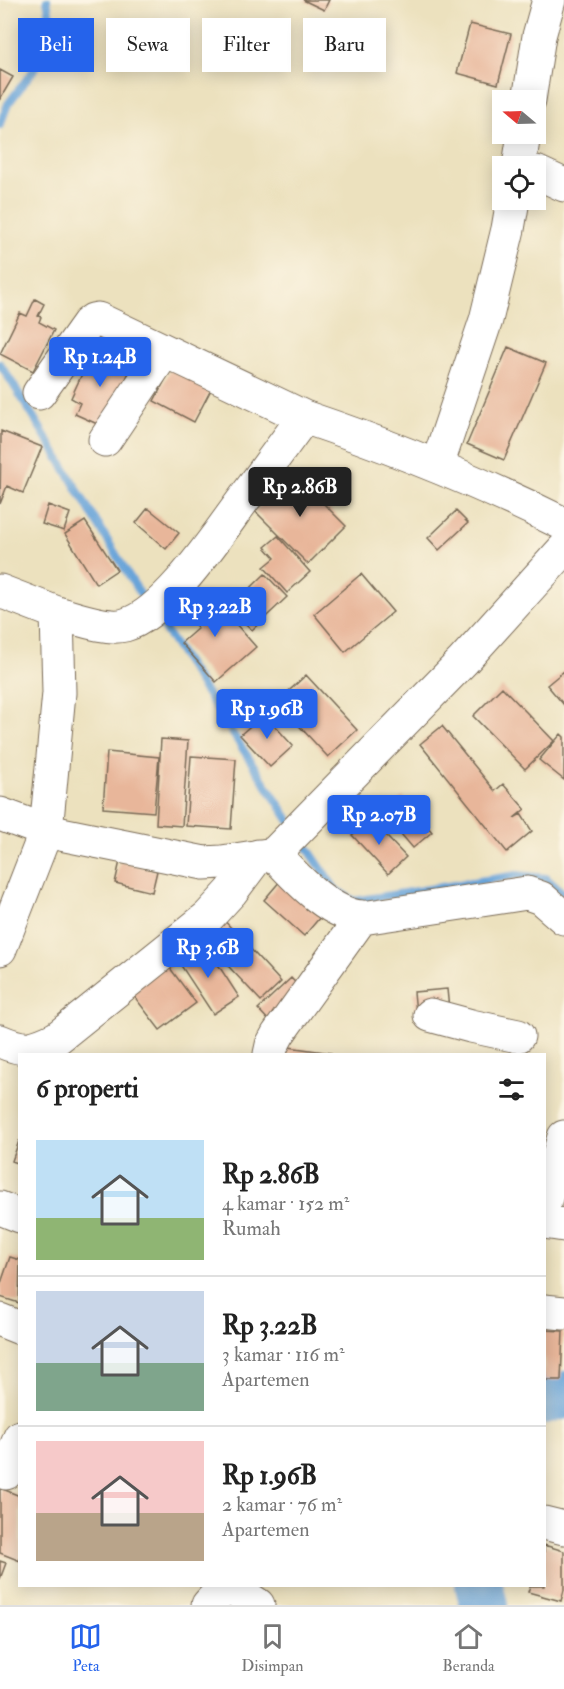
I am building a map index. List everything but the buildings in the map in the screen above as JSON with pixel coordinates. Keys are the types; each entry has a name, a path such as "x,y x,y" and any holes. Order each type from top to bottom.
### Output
{"street":[{"path":"531,90 539,36 549,0"},
{"path":"546,173 564,185"},
{"path":"437,466 486,320 511,210"},
{"path":"39,393 88,324 93,320 102,320 164,352 304,417 437,466 564,524"},
{"path":"105,440 164,352"},
{"path":"0,591 57,613 114,627 126,625 154,607 202,556 304,417"},
{"path":"0,1041 15,1047 32,1049 57,1038 208,917 272,851 307,820 462,661 564,549"},
{"path":"0,949 46,831 59,693 57,613"},
{"path":"0,814 46,831 204,863 222,862 272,851"},
{"path":"272,851 293,875 333,908 352,916 362,917 527,893 541,898 564,918"},
{"path":"270,1053 278,1034 362,917"},
{"path":"430,1015 469,1040 518,1036"},
{"path":"546,1197 564,1137"},
{"path":"0,1208 18,1215"},
{"path":"546,1222 564,1226"},
{"path":"546,1311 564,1313"},
{"path":"0,1320 18,1327"},
{"path":"8,1475 18,1443"},
{"path":"546,1524 564,1528"},
{"path":"208,1605 226,1587"},
{"path":"229,1587 258,1605"}],"waterway":[{"path":"0,125 8,104 54,43 47,0"},
{"path":"0,364 148,606"},
{"path":"156,616 293,826"},
{"path":"300,837 336,890 354,901 517,875 546,878 564,894"},
{"path":"546,1400 564,1395"},
{"path":"479,1587 484,1605"}]}
